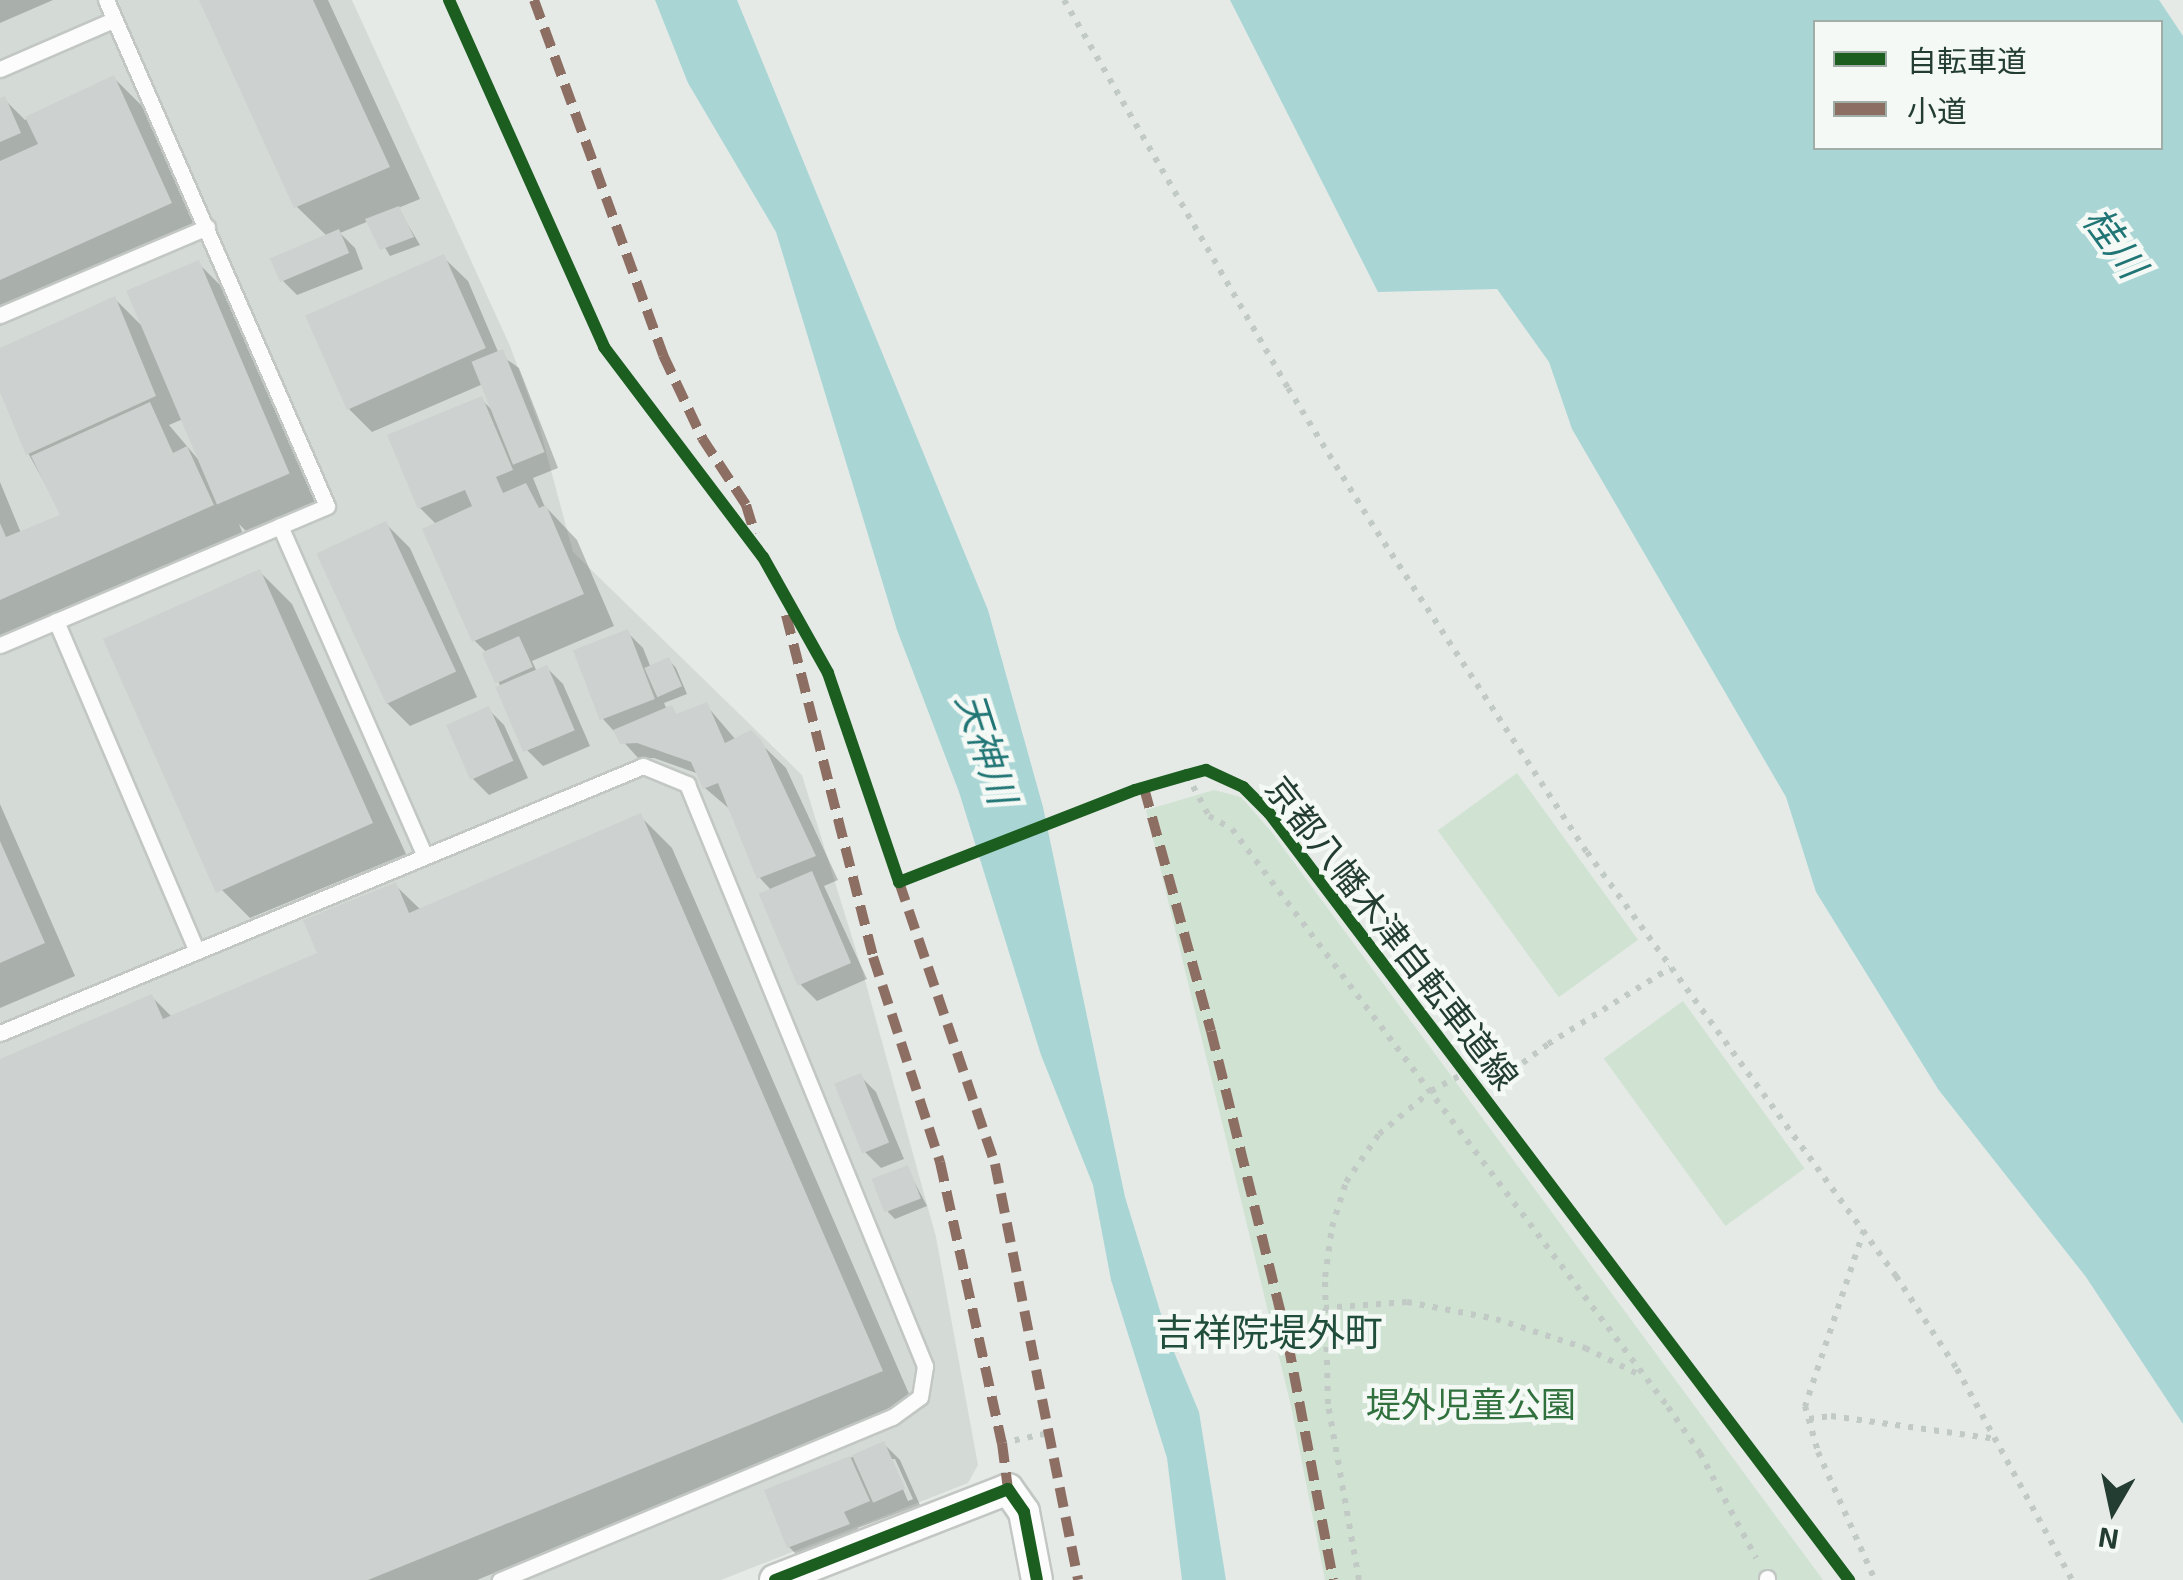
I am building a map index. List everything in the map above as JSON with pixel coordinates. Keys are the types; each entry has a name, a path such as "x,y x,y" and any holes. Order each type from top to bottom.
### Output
{"street":[{"path":"775,1580 1008,1490 1024,1512 1037,1580"}],"lane":[{"path":"0,645 327,506 106,0"},
{"path":"0,70 114,20"},
{"path":"0,315 207,226"},
{"path":"280,526 426,856"},
{"path":"56,621 197,951"},
{"path":"0,1032 643,766 687,784 925,1366 920,1397 892,1417 500,1580"}],"path":[{"path":"1064,0 1288,388 1370,521 1587,852 1864,1230 1957,1369 2072,1580"},
{"path":"1172,779 1206,770"},
{"path":"1187,774 1209,816 1232,829 1700,1453 1767,1579"},
{"path":"1481,1094 1548,1044 1670,968"},
{"path":"1359,1580 1328,1404 1324,1308 1332,1227 1346,1182 1379,1134 1432,1091 1465,1072"},
{"path":"1864,1230 1805,1406 1818,1452 1875,1580"},
{"path":"1324,1308 1407,1302 1496,1319 1584,1348 1641,1376"},
{"path":"1809,1418 1831,1416 1996,1439"},
{"path":"1002,1443 1050,1433"}],"shaded area":[{"path":"0,0 352,0 510,346 538,422 573,552 802,775 863,973 936,1237 978,1465 968,1483 721,1580 0,1580"}],"green space":[{"path":"1517,773 1638,940 1559,997 1438,831"},
{"name":"堤外児童公園","path":"1214,790 1241,797 1270,830 1823,1580 1325,1580 1291,1406 1146,810"},
{"path":"1683,1001 1805,1168 1725,1226 1604,1059"}],"water":[{"name":"天神川","path":"655,0 737,0 988,610 1043,807 1125,1197 1169,1340 1199,1412 1226,1580 1182,1580 1167,1458 1111,1280 1093,1185 1041,1055 959,792 897,630 776,232 688,83"},
{"name":"桂川","path":"1230,0 2159,0 2183,36 2183,1424 2086,1277 1938,1089 1816,892 1786,797 1572,429 1549,362 1497,289 1378,292"}],"building":[{"path":"199,0 313,0 390,167 294,208"},
{"path":"114,75 172,203 0,280 0,161 38,144 25,117"},
{"path":"5,96 21,133 0,142 0,98"},
{"path":"399,206 414,237 380,250 365,219"},
{"path":"339,229 349,253 280,282 270,258"},
{"path":"444,254 486,348 347,410 305,316"},
{"path":"199,260 290,474 217,504 126,291"},
{"path":"115,296 156,396 26,455 0,392 0,348"},
{"path":"503,349 545,452 513,465 471,362"},
{"path":"482,396 513,470 496,477 503,493 526,483 539,508 546,505 584,594 472,642 422,529 472,506 465,490 418,509 387,435"},
{"path":"150,402 173,453 187,446 214,505 0,600 0,523 6,537 60,515 31,456"},
{"path":"386,521 456,671 386,704 316,554"},
{"path":"260,569 373,823 216,893 103,639"},
{"path":"628,629 655,699 600,720 573,650"},
{"path":"519,636 533,667 495,684 482,653"},
{"path":"669,657 682,686 657,697 644,668"},
{"path":"547,665 575,730 523,752 495,687"},
{"path":"707,702 725,743 751,730 762,741 816,856 757,879 718,783 703,789 691,762 637,743 620,744 613,730 672,705 676,714"},
{"path":"489,706 513,761 470,780 446,725"},
{"path":"641,813 883,1371 368,1580 0,1580 0,1059 152,994 163,1019 317,953 303,920 396,882 409,913"},
{"path":"0,841 45,943 0,963"},
{"path":"812,871 851,963 798,986 759,894"},
{"path":"861,1073 889,1143 862,1153 834,1084"},
{"path":"908,1165 921,1199 884,1213 872,1179"},
{"path":"884,1441 905,1489 873,1503 852,1455"},
{"path":"850,1456 870,1501 844,1512 850,1524 787,1548 764,1490"}],"marked path":[{"path":"534,0 663,355 702,438 746,505 755,534"},
{"path":"786,615 873,957 940,1162 1002,1443 1008,1489"},
{"path":"1144,788 1211,1031 1288,1343 1333,1580"},
{"path":"899,882 995,1164 1078,1580"}],"cycle path":[{"name":"京都八幡木津自転車道線","path":"449,0 604,347 763,557 828,673 899,882 1135,790 1187,775 1206,770 1243,787 1269,813 1849,1580"},
{"path":"775,1580 1008,1489 1024,1512 1037,1580"}],"district":[{"name":"吉祥院堤外町","path":"1269,1332"}]}
